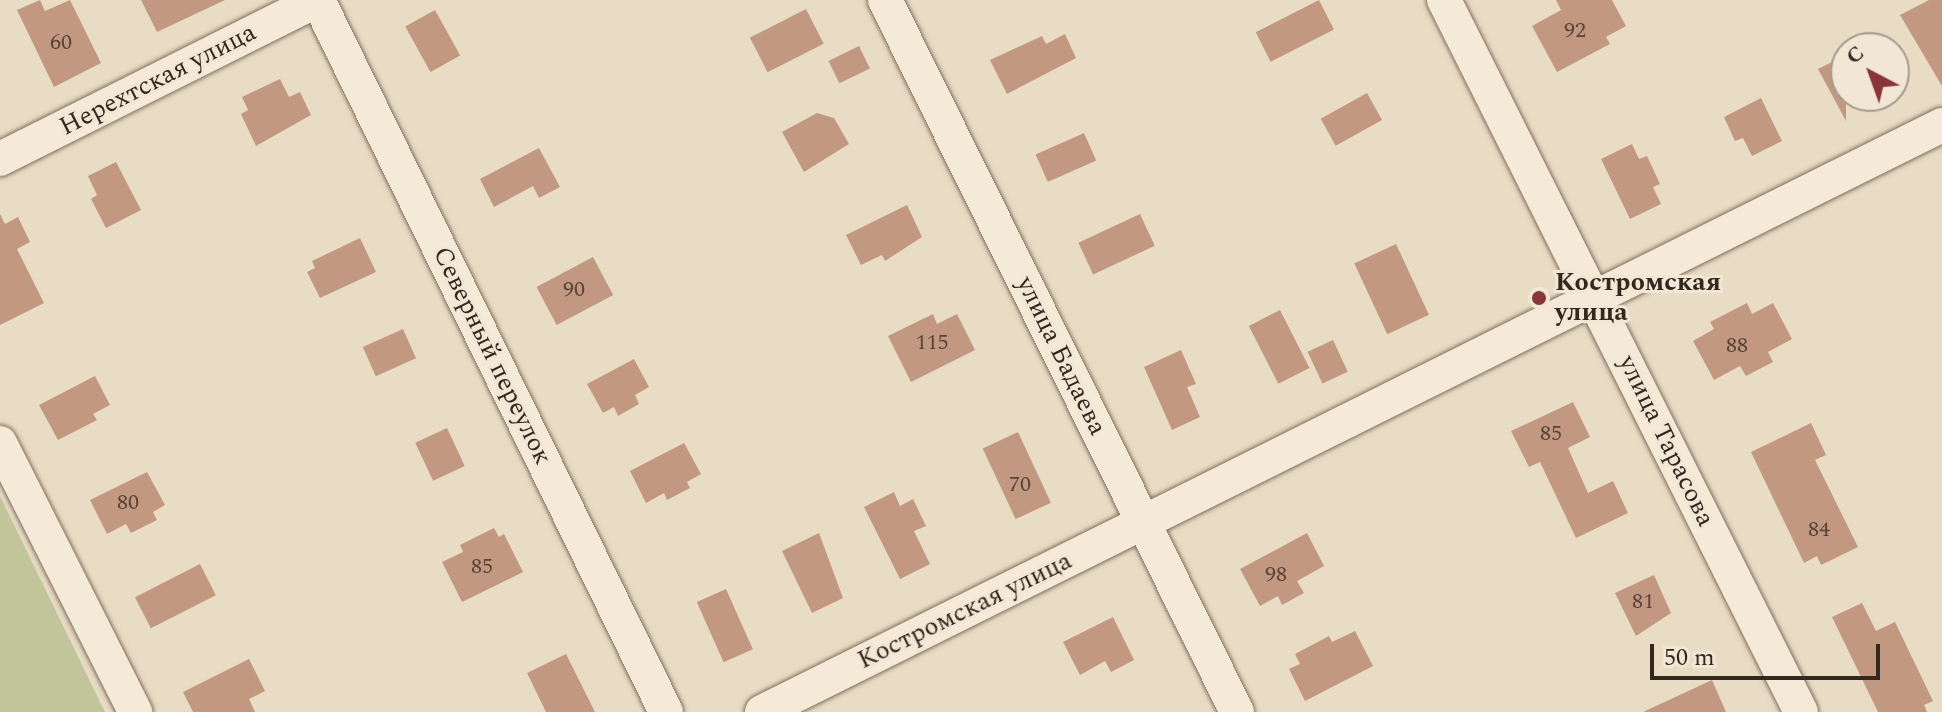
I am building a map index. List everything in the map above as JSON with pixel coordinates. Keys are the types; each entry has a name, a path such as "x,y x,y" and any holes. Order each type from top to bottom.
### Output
{"street":[{"name":"Нерехтская улица","path":"0,159 317,0"},
{"name":"Северный переулок","path":"317,0 666,712"},
{"name":"улица Бадаева","path":"885,0 1237,712"},
{"name":"улица Тарасова","path":"1444,0 1801,712"},
{"name":"Костромская улица","path":"762,712 1942,125"},
{"path":"0,443 135,712"}],"green space":[{"path":"0,496 105,712 0,712"}],"building":[{"path":"40,0 45,11 70,0 101,63 54,87 17,10"},
{"path":"141,0 225,0 157,32"},
{"path":"1319,0 1334,29 1271,62 1256,32"},
{"path":"1556,0 1612,0 1626,26 1606,37 1610,44 1557,72 1532,26 1561,10"},
{"path":"1929,0 1942,0 1942,86 1900,15"},
{"path":"806,9 824,44 768,72 750,38"},
{"path":"435,10 460,55 430,72 405,26"},
{"path":"1065,34 1076,58 1007,94 990,60 1042,36 1046,44"},
{"path":"859,46 870,68 839,83 828,61"},
{"path":"1830,63 1830,91 1818,69"},
{"path":"280,79 289,97 300,92 311,115 256,146 241,114 248,110 242,97"},
{"path":"1367,93 1382,120 1336,146 1321,119"},
{"path":"1761,98 1782,141 1752,156 1743,138 1735,141 1724,117"},
{"path":"817,113 834,118 849,144 804,172 782,132"},
{"path":"1084,133 1096,160 1048,182 1036,155"},
{"path":"1632,144 1639,159 1647,156 1660,184 1653,187 1661,204 1630,219 1601,159"},
{"path":"539,148 560,187 539,198 533,186 494,207 480,179"},
{"path":"116,162 141,210 106,228 91,199 97,195 88,176"},
{"path":"907,205 922,237 885,261 882,255 861,265 846,235"},
{"path":"0,214 5,224 18,217 30,242 17,249 44,303 0,325"},
{"path":"1140,214 1155,246 1093,274 1078,243"},
{"path":"360,238 376,272 320,298 307,272 315,268 312,261"},
{"path":"1396,244 1429,315 1387,334 1354,263"},
{"path":"593,257 613,295 557,325 536,287"},
{"path":"1747,303 1752,314 1773,303 1792,339 1768,352 1773,362 1746,376 1740,366 1714,380 1693,341 1714,329 1710,322"},
{"path":"1280,310 1310,368 1278,384 1249,326"},
{"path":"933,314 937,324 957,314 975,350 911,382 888,336"},
{"path":"403,329 416,358 376,376 363,347"},
{"path":"1333,340 1348,372 1322,384 1308,352"},
{"path":"1181,350 1196,384 1187,387 1200,417 1172,430 1144,367"},
{"path":"634,359 649,387 635,395 639,404 618,416 614,407 603,413 587,384"},
{"path":"95,376 110,405 93,414 97,420 58,440 39,405"},
{"path":"1573,402 1590,437 1568,448 1588,493 1613,481 1628,513 1576,538 1540,462 1529,467 1511,431"},
{"path":"1811,423 1826,455 1815,460 1858,547 1821,565 1817,556 1804,563 1751,452"},
{"path":"447,428 465,466 433,481 415,443"},
{"path":"1018,432 1051,503 1016,519 983,448"},
{"path":"684,443 701,474 687,482 690,488 667,500 664,493 646,503 630,471"},
{"path":"147,472 165,505 153,512 157,520 131,533 126,524 107,534 90,500"},
{"path":"894,492 900,506 913,499 926,526 914,531 930,564 900,579 864,507"},
{"path":"494,528 499,537 504,534 523,572 462,602 442,562 463,552 460,545"},
{"path":"819,533 843,598 812,613 782,551"},
{"path":"1307,533 1324,566 1297,581 1304,593 1282,605 1278,596 1260,606 1240,569"},
{"path":"200,564 216,595 151,628 135,597"},
{"path":"1654,575 1671,613 1636,636 1615,593"},
{"path":"726,589 753,649 724,662 697,602"},
{"path":"1862,603 1876,631 1895,622 1933,701 1924,705 1927,712 1878,712 1832,617"},
{"path":"1113,617 1134,660 1111,672 1105,661 1080,675 1063,642"},
{"path":"1355,631 1373,666 1305,701 1289,669 1300,664 1295,654 1329,636 1332,642"},
{"path":"566,654 595,712 546,712 527,673"},
{"path":"249,659 265,691 249,699 255,712 193,712 183,692"},
{"path":"1712,680 1726,712 1643,712"}],"place":[{"name":"Костромская улица","path":"1539,298"}]}
